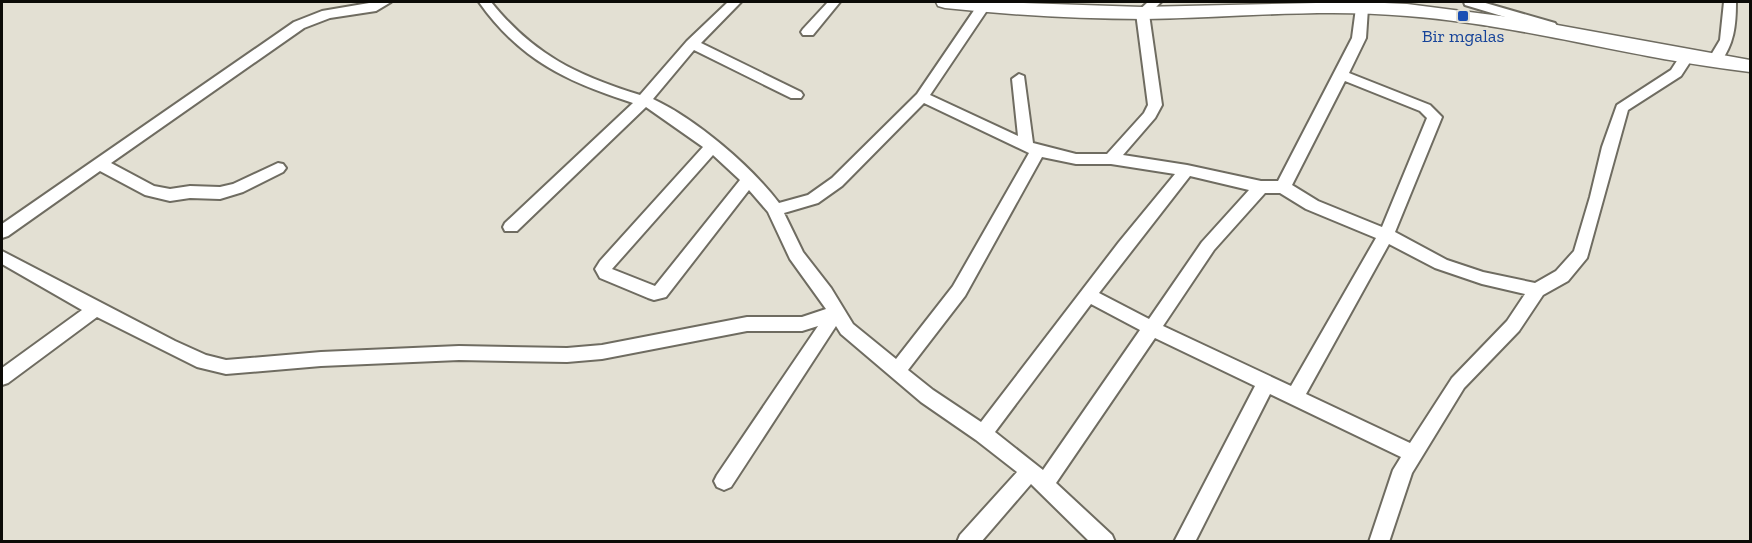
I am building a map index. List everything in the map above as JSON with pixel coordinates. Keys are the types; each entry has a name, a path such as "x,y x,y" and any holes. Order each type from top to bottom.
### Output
{"main road":[{"path":"945,2 984,6 1362,8 1462,15 1750,66"}],"street":[{"path":"2,232 299,25 327,14 371,8 385,2"},
{"path":"485,2 509,32 560,70 605,89 644,100 679,121 713,146 750,178 775,210 796,255 825,293 847,329 927,396 983,434 1037,477 1105,542"},
{"path":"511,227 644,100 692,44 735,2"},
{"path":"808,32 834,2"},
{"path":"1470,2 1490,4 1575,34"},
{"path":"1715,60 1726,44 1730,30 1730,2"},
{"path":"775,210 802,203 823,192 922,97 984,6"},
{"path":"1111,159 1150,115 1155,105 1149,7"},
{"path":"1282,187 1342,75 1359,38 1359,19 1362,8"},
{"path":"692,44 796,95"},
{"path":"1379,542 1403,470 1458,383 1513,326 1538,290 1562,276 1581,254 1598,197 1608,147 1622,108 1676,73 1687,56"},
{"path":"1295,396 1386,235 1435,117 1425,108 1342,75"},
{"path":"897,371 959,291 1032,148 1019,79"},
{"path":"922,97 1032,148 1076,159 1111,159 1187,170 1261,187 1282,187 1312,205 1386,235 1441,264 1482,278 1538,290"},
{"path":"713,146 606,265 603,269 606,273 654,293 660,292 750,178"},
{"path":"98,163 150,191 170,195 190,192 220,193 238,188 278,168"},
{"path":"983,434 1125,246 1187,170"},
{"path":"967,542 1037,477 1151,328 1208,246 1261,187"},
{"path":"2,257 96,309 203,362 226,367 321,359 459,353 567,355 602,352 720,328 747,324 802,324 836,314"},
{"path":"1089,295 1151,328 1412,453"},
{"path":"2,378 96,309"},
{"path":"724,481 836,314"},
{"path":"1184,542 1267,382"}],"place":[{"name":"Bir mgalas","path":"1463,16"}]}
